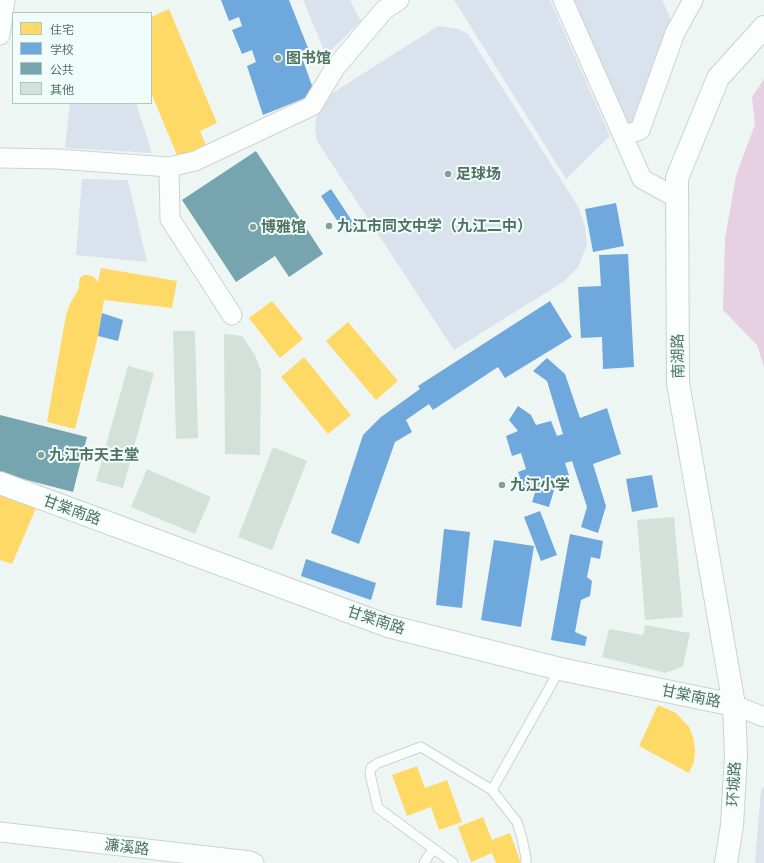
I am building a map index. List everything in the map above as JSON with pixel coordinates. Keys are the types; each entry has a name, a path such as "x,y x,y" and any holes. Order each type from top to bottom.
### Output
{"street":[{"path":"0,35 5,0"},
{"path":"0,158 57,159 170,167 194,161 312,106 335,68 384,10 399,0"},
{"path":"563,0 642,179 677,198"},
{"path":"623,136 640,130 675,33 688,3"},
{"name":"南湖路","path":"734,705 678,382 677,178 718,78 764,26"},
{"path":"170,167 170,219 232,315"},
{"name":"甘棠南路","path":"0,483 388,626 560,669 734,705 764,717"},
{"name":"环城路","path":"726,863 732,825 736,755 734,705"},
{"name":"濂溪路","path":"0,832 250,861 254,863"}],"lane":[{"path":"492,790 560,669"},
{"path":"453,863 378,808 370,774 371,768 421,747 492,790 516,822 522,838 526,863"},
{"path":"424,863 433,849"}],"shaded area":[{"path":"303,0 350,0 361,21 326,55"},
{"path":"454,0 550,0 610,136 566,179"},
{"path":"572,0 662,0 671,20 635,123 628,125"},
{"name":"足球场","path":"438,26 458,29 468,34 579,208 585,227 587,245 578,267 563,282 454,350 317,141 315,130 316,119 323,99"},
{"path":"764,79 764,367 757,345 723,310 725,239 736,176 755,124 752,97"},
{"path":"70,104 136,104 152,153 65,148"},
{"path":"82,179 128,180 147,262 76,255"},
{"path":"764,786 764,863 755,863 761,790"}],"building: 住宅":[{"path":"169,9 217,123 200,131 208,150 180,162 152,95 152,17"},
{"path":"101,268 177,281 172,308 104,300 98,336 75,429 47,422 66,315 79,288 80,278 84,275 88,275 94,277 98,282"},
{"path":"272,301 303,339 280,358 249,318"},
{"path":"348,322 398,381 376,400 326,341"},
{"path":"304,357 351,415 328,434 281,377"},
{"path":"0,494 36,508 12,564 0,560"},
{"path":"658,705 676,713 689,727 693,737 695,749 694,762 689,773 639,746"},
{"path":"417,766 425,788 447,780 462,822 439,830 431,807 407,816 392,775"},
{"path":"483,817 492,840 510,833 521,863 496,863 492,853 471,862 458,827"}],"building: 学校":[{"name":"图书馆","path":"221,0 289,0 308,48 300,52 315,94 263,115 247,66 256,62 252,50 242,54 232,30 242,26 239,17 229,21"},
{"path":"331,189 356,227 346,234 321,196"},
{"path":"616,203 624,246 593,252 585,209"},
{"path":"628,254 634,367 603,369 602,337 581,338 578,287 601,286 599,255"},
{"path":"550,301 572,337 505,378 498,367 433,410 429,404 406,420 412,432 395,442 359,544 331,533 363,435 381,417 420,389 418,386"},
{"path":"102,313 123,320 118,341 98,336"},
{"path":"547,358 565,374 580,418 607,408 621,454 593,464 606,506 598,533 581,527 587,507 572,461 565,463 569,475 551,482 554,490 549,507 532,502 535,493 533,487 524,489 518,472 526,469 521,453 512,456 506,436 518,431 509,420 518,406 531,415 536,425 551,421 557,436 563,434 547,381 533,371"},
{"path":"652,475 658,507 632,512 626,479"},
{"path":"540,511 557,555 541,561 524,517"},
{"path":"444,529 470,532 462,608 436,605"},
{"path":"570,534 603,541 600,559 591,557 587,577 592,581 590,596 581,600 575,632 587,637 585,646 551,640"},
{"path":"494,540 534,546 521,627 481,620"},
{"path":"306,559 376,583 371,600 301,576"}],"building: 公共":[{"name":"博雅馆","path":"256,151 323,254 289,277 275,256 236,282 182,200"},
{"name":"九江市天主堂","path":"0,415 87,437 73,492 0,473"}],"building: 其他":[{"path":"173,331 195,331 198,438 176,439"},
{"path":"224,334 242,336 255,355 261,371 260,455 225,454"},
{"path":"128,366 154,373 123,488 96,481"},
{"path":"273,447 307,461 272,550 238,537"},
{"path":"147,469 211,497 195,534 131,507"},
{"path":"674,517 683,617 645,620 637,520"},
{"path":"645,625 690,633 683,666 666,673 602,657 609,629 643,635"}],"place":[{"name":"图书馆","path":"278,58"},
{"name":"足球场","path":"448,174"},
{"name":"九江市同文中学（九江二中）","path":"329,226"},
{"name":"博雅馆","path":"253,227"},
{"name":"九江市天主堂","path":"41,455"},
{"name":"九江小学","path":"502,485"}]}
